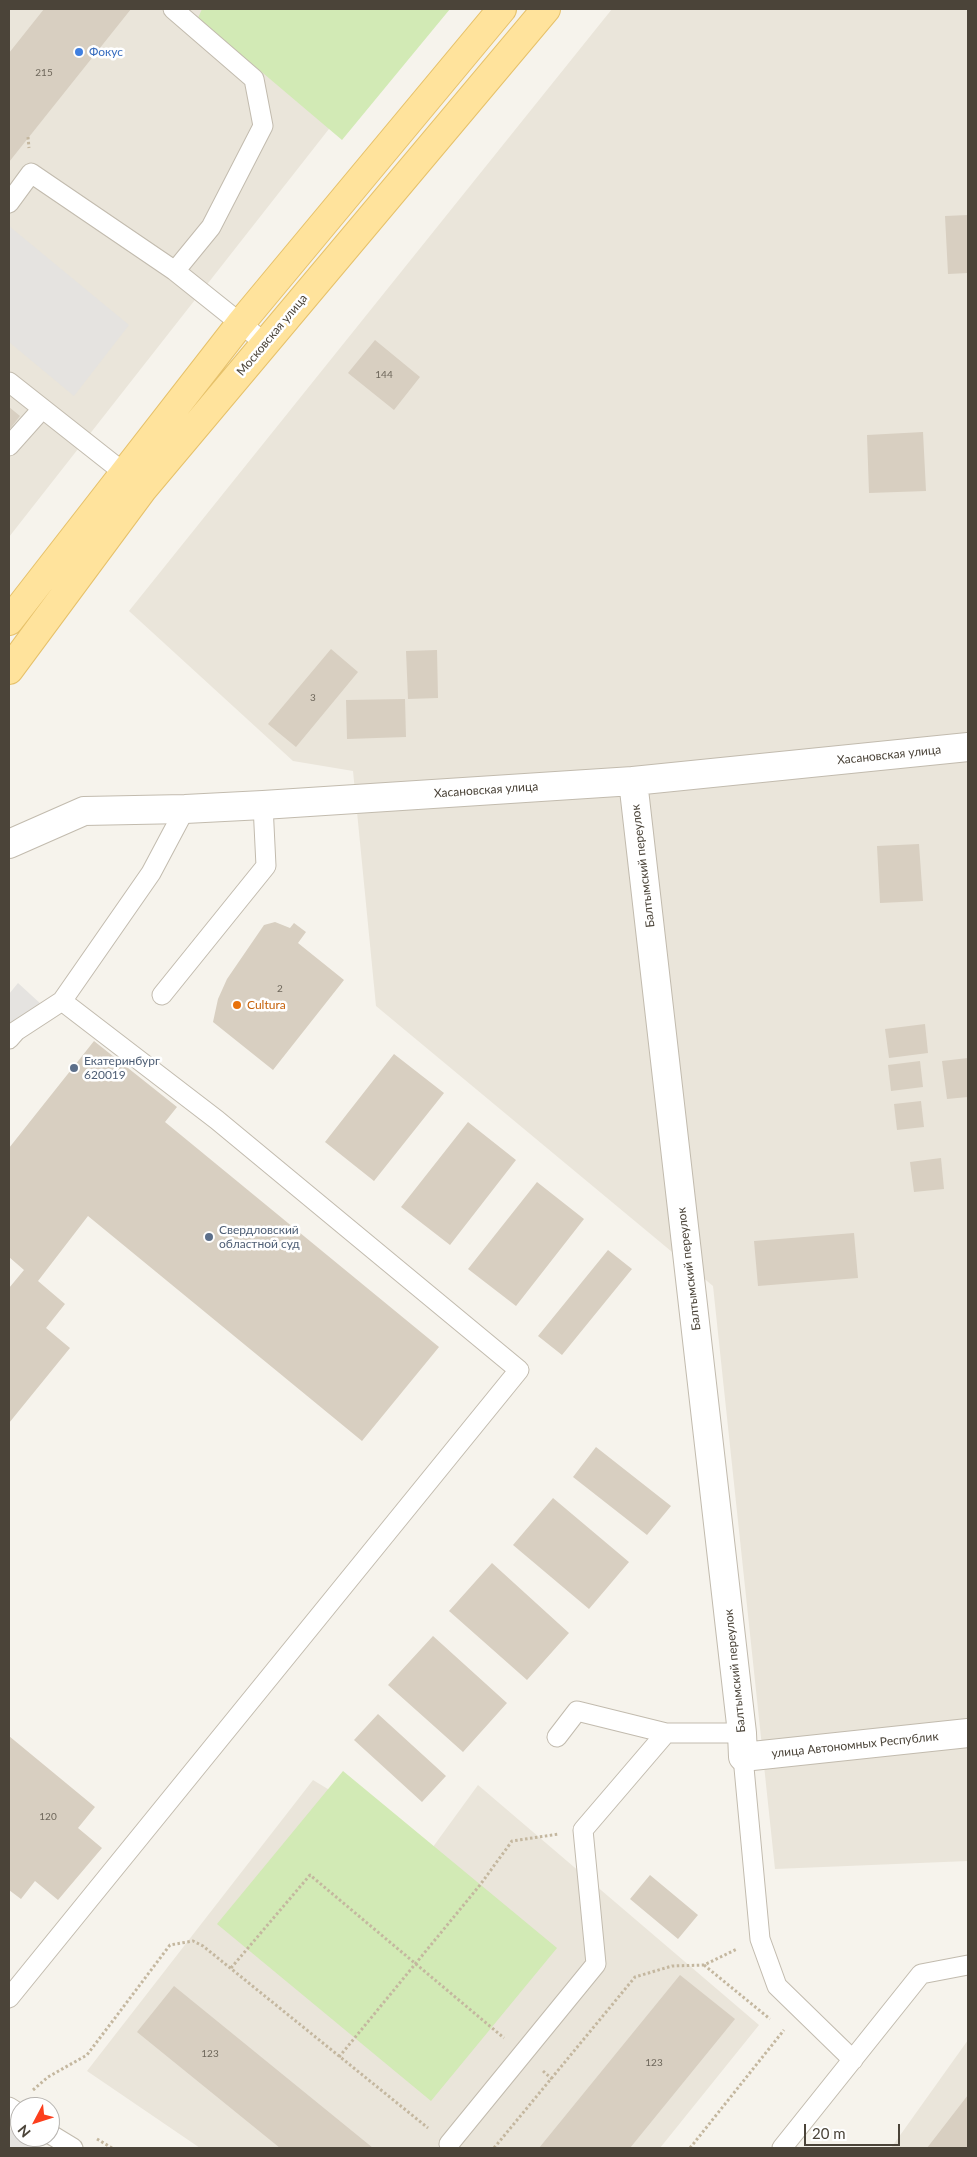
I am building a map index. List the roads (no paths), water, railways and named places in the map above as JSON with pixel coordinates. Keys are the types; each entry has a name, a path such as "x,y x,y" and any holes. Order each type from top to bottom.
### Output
{"main road":[{"path":"9,621 240,324 502,9"},
{"name":"Московская улица","path":"9,670 143,489 546,9"}],"street":[{"name":"Хасановская улица","path":"9,844 84,811 263,805 633,781 968,747"},
{"name":"Балтымский переулок","path":"633,781 742,1745"},
{"name":"улица Автономных Республик","path":"742,1745 968,1733"}],"lane":[{"path":"173,9 254,79 263,126 211,227 175,271"},
{"path":"9,203 31,173 175,271 264,343"},
{"path":"9,382 123,472"},
{"path":"9,446 42,409"},
{"path":"162,995 266,866 263,805"},
{"path":"9,1039 16,1031 62,1001 151,873 185,809"},
{"path":"9,1998 519,1370 217,1120 62,1001"},
{"path":"557,1737 576,1711 666,1733 742,1745 760,1939 777,1986 852,2060"},
{"path":"449,2144 596,1964 583,1830 666,1733"},
{"path":"782,2148 921,1974 968,1965"},
{"path":"60,2140 73,2148"}],"place":[{"name":"Фокус","path":"79,52"},
{"name":"Cultura","path":"237,1005"},
{"name":"Екатеринбург 620019","path":"74,1068"},
{"name":"Свердловский областной суд","path":"209,1237"}]}
